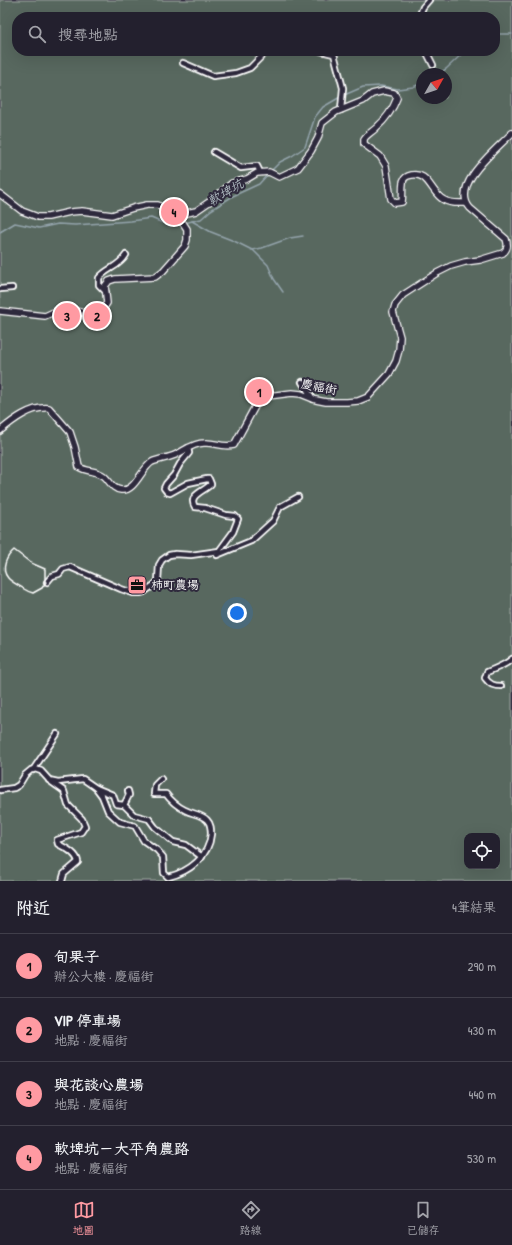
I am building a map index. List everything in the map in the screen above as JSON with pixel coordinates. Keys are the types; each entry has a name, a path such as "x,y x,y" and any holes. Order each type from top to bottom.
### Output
{"street":[{"path":"421,12 429,0"},
{"path":"183,63 213,76 236,73 250,68 263,56"},
{"path":"335,56 343,88 341,110"},
{"path":"428,56 433,65"},
{"path":"173,216 196,210 209,202 232,183 247,179 259,172 269,172 279,177 298,168 311,151 318,138 322,123 336,112 363,101 372,94 384,91 394,93 397,98 393,108 377,128 367,134 364,139 364,144 380,156 386,166 391,199 395,203 402,202 404,193 403,182 406,177 421,175 443,200 455,204 466,203 464,191 480,165 512,133"},
{"path":"214,152 241,168 257,166 259,172"},
{"path":"0,194 22,211 38,217 82,211 112,215 133,208 147,205 158,205 184,224 187,229 187,240 185,246 155,278 115,279 109,281 105,286 107,303 103,309 96,312 84,313 68,309 60,309 45,316 0,311"},
{"name":"慶福街","path":"0,431 11,421 44,407 49,408 70,432 76,446 79,467 84,470 96,472 105,477 114,487 121,490 127,489 136,482 145,468 152,462 175,455 201,443 210,442 226,447 234,445 253,408 264,397 292,393 301,394 326,402 347,402 368,397 389,374 396,361 400,337 393,312 395,305 403,295 436,273 465,262 480,260 503,253 506,250 508,244 503,235 466,203"},
{"path":"106,292 99,285 99,278 105,271 121,263 126,255"},
{"path":"0,289 12,288"},
{"path":"302,382 314,399"},
{"path":"188,448 189,453 166,484 164,488 166,491 170,493 188,483 209,479 211,484 207,488 197,493 193,502 195,508 205,508 226,515 235,516 238,519 233,532 219,551 211,553"},
{"path":"47,582 52,576 59,574 63,569 70,567 121,589 133,593 144,592 158,581 159,565 162,560 170,555 191,555 204,552 211,553 215,556 251,541 273,521 280,507 298,497"},
{"path":"501,686 493,686 488,682 486,678 487,672 508,663 512,659"},
{"path":"33,770 57,734"},
{"path":"0,790 14,788 19,785 25,775 30,770 33,770 41,771 64,791 68,805 82,819 86,826 81,832 57,840 58,844 72,852 78,859 78,862 64,874 62,881"},
{"path":"50,780 58,782 83,779 96,788 113,795 116,804 124,805 134,815 149,819 155,827 173,842 186,845 202,858"},
{"path":"96,788 102,796 108,811 120,822 135,826 144,840 158,850 163,857 164,873 168,877 192,866 202,858 208,848 211,831 209,822 202,816 184,810 173,803 166,794 154,794 154,785 161,779"},
{"path":"124,805 129,795 128,791"}],"green space":[{"path":"0,0 512,0 512,881 0,881"}],"waterway":[{"name":"軟埤坑","path":"500,34 512,34"},
{"name":"軟埤坑","path":"447,68 460,56"},
{"name":"軟埤坑","path":"271,171 280,162 305,147 315,117 323,107 342,96 363,87 381,86 398,89 416,86"},
{"name":"軟埤坑","path":"184,223 201,219 211,210 233,196 259,184 268,174"},
{"name":"軟埤坑","path":"0,232 15,223 39,228 58,224 75,225 151,218 170,226 181,224"},
{"path":"192,221 211,232 252,250 290,238 303,236"},
{"path":"253,250 268,265 274,279 283,292"}],"railway":[{"path":"45,584 45,569 31,563 14,550 5,563 5,571 8,578 27,591 33,593 42,588 46,582"}],"place":[{"name":"軟埤坑－大平角農路","path":"174,212"},
{"name":"與花談心農場","path":"67,316"},
{"name":"VIP 停車場","path":"97,316"},
{"name":"旬果子","path":"259,392"},
{"name":"柿町農場","path":"137,585"}]}
